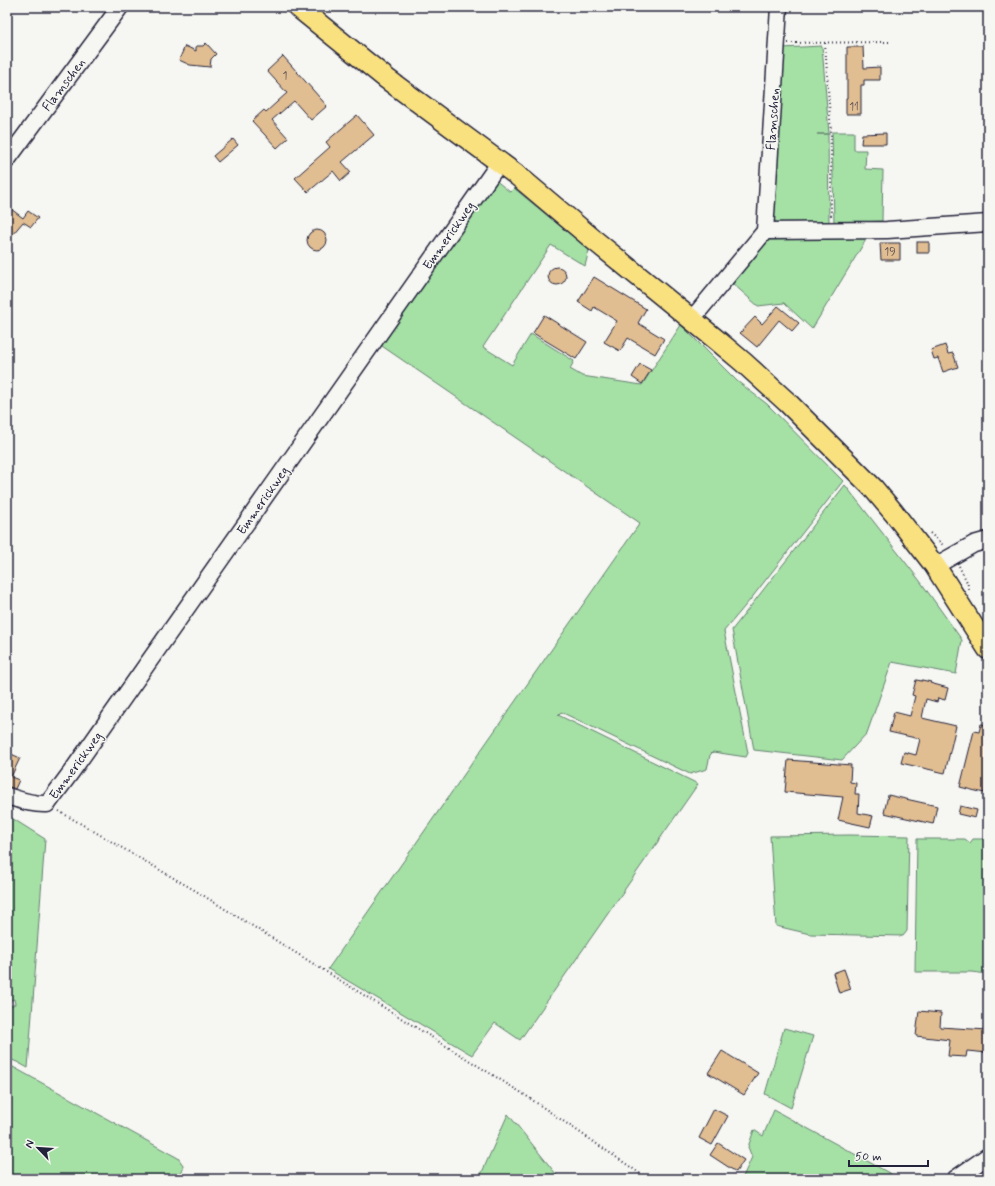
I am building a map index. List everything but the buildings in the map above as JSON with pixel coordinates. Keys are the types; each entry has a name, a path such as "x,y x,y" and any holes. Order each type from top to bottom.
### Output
{"main road":[{"path":"298,7 388,79 500,162 692,319 743,362 781,397 873,488 894,513 935,566 988,649"}],"street":[{"name":"Flamschen","path":"7,160 120,7"},
{"name":"Flamschen","path":"764,231 779,7"},
{"name":"Emmerickweg","path":"7,796 33,803 46,804 72,771 500,162"},
{"path":"692,319 764,231 887,230 988,223"},
{"path":"935,566 974,544 988,540"},
{"path":"955,1179 988,1156"}],"path":[{"path":"777,43 889,42"},
{"path":"825,43 831,133 831,222"},
{"path":"46,804 196,891 525,1095 648,1179"}],"green space":[{"path":"822,46 828,134 829,223 778,224 772,217 782,48"},
{"path":"832,132 854,132 854,150 866,150 865,169 883,170 882,221 834,223"},
{"path":"494,179 510,192 514,188 589,250 585,266 551,245 483,347 512,365 531,334 574,361 570,369 582,376 642,385 681,325 737,381 767,404 843,481 724,631 748,753 746,757 713,752 710,755 707,769 690,774 561,712 558,715 698,784 520,1040 495,1023 472,1055 328,969 640,523 379,344"},
{"path":"867,238 812,329 784,303 758,306 731,282 765,240"},
{"path":"845,485 920,581 962,640 956,674 892,662 867,733 842,760 754,750 732,630"},
{"path":"7,815 45,839 28,1068 7,1058 7,1008 15,1004 14,999 7,1002"},
{"path":"770,836 909,836 907,931 903,936 810,934 776,926"},
{"path":"917,839 965,839 970,843 973,839 988,839 988,974 971,972 915,972"},
{"path":"784,1028 813,1036 791,1108 765,1094"},
{"path":"7,1066 13,1067 178,1158 183,1165 183,1170 173,1179 7,1179"},
{"path":"774,1110 900,1179 742,1179 752,1157 748,1147 754,1130 763,1136"},
{"path":"508,1114 560,1179 479,1179"}]}
